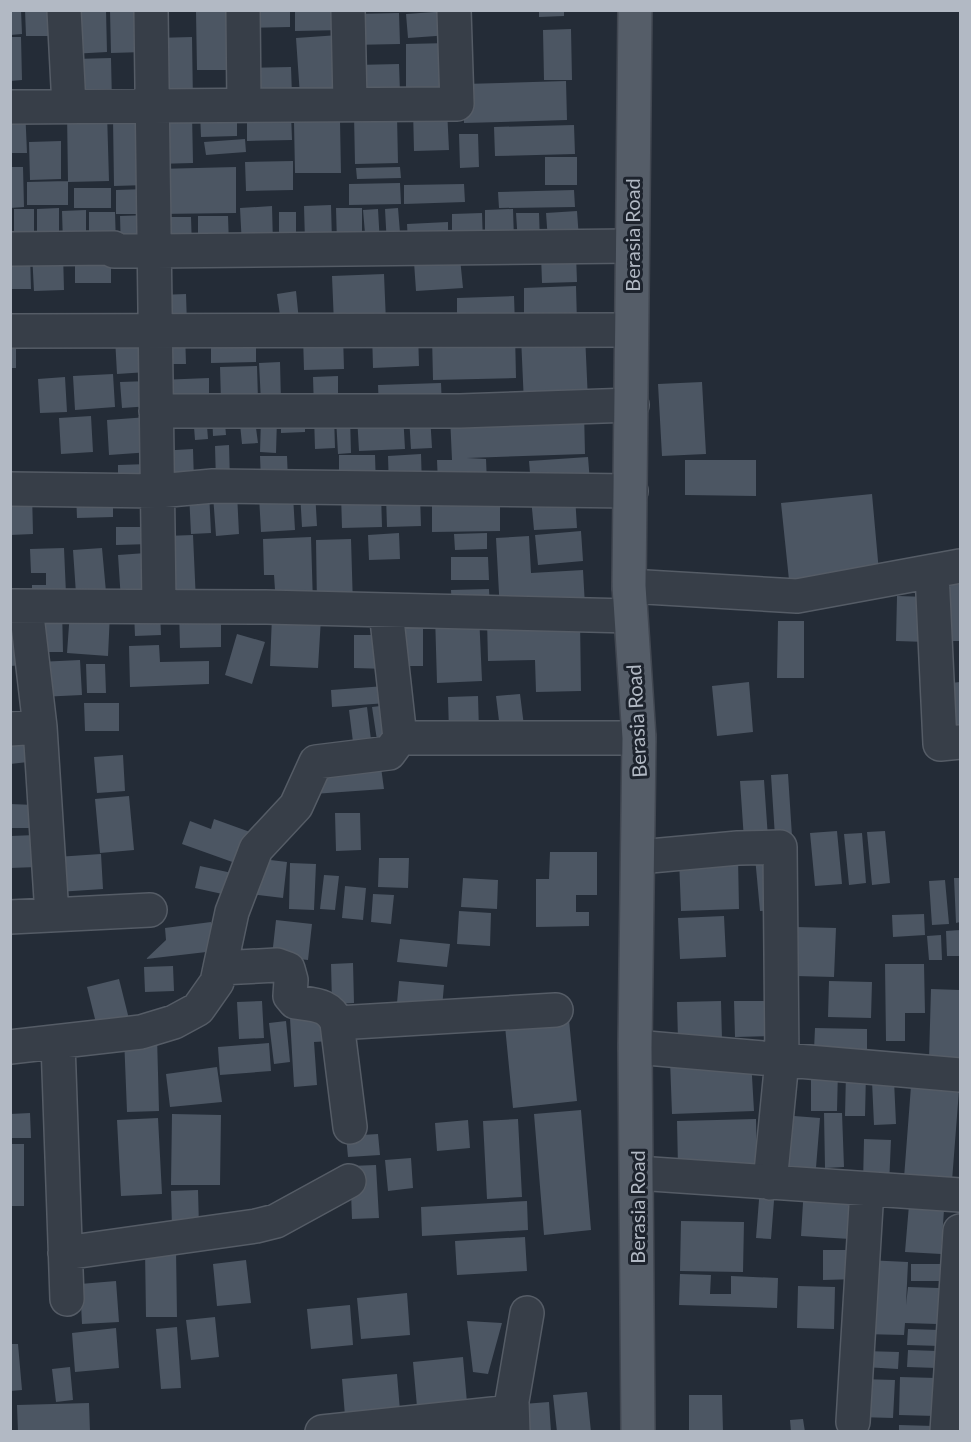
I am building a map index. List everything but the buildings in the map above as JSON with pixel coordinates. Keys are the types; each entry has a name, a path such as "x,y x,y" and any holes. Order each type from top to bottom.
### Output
{"main road":[{"name":"Berasia Road","path":"635,10 629,601 639,738 635,1047 638,1431"}],"street":[{"path":"64,10 69,106"},
{"path":"151,10 153,106 151,147 155,251 154,331 159,606"},
{"path":"243,10 244,105"},
{"path":"348,10 350,104"},
{"path":"10,107 457,104 453,10"},
{"path":"10,249 114,248 114,251 155,251 631,246"},
{"path":"10,331 632,330"},
{"path":"156,411 460,411 632,405"},
{"path":"10,489 158,491 213,486 631,491"},
{"path":"52,915 25,728 18,606 159,606 386,612 797,596 946,570 949,674 940,744 960,742"},
{"path":"10,1047 141,1032 174,1022 198,1010 217,982 232,912 256,849 296,806 316,762 389,753 400,738 386,612"},
{"path":"400,738 639,738"},
{"path":"639,857 738,848 780,847 782,1060 770,1183"},
{"path":"10,917 150,910"},
{"path":"220,968 277,965 288,969 291,980 290,996 295,1002 329,1008 337,1023 350,1127"},
{"path":"337,1023 556,1010"},
{"path":"58,1043 67,1299"},
{"path":"635,1047 960,1075"},
{"path":"637,1173 960,1195"},
{"path":"65,1253 256,1226 276,1221 349,1181"},
{"path":"853,1422 867,1189"},
{"path":"947,1431 956,1373 960,1231"},
{"path":"322,1431 513,1422 512,1401 527,1313"}]}
